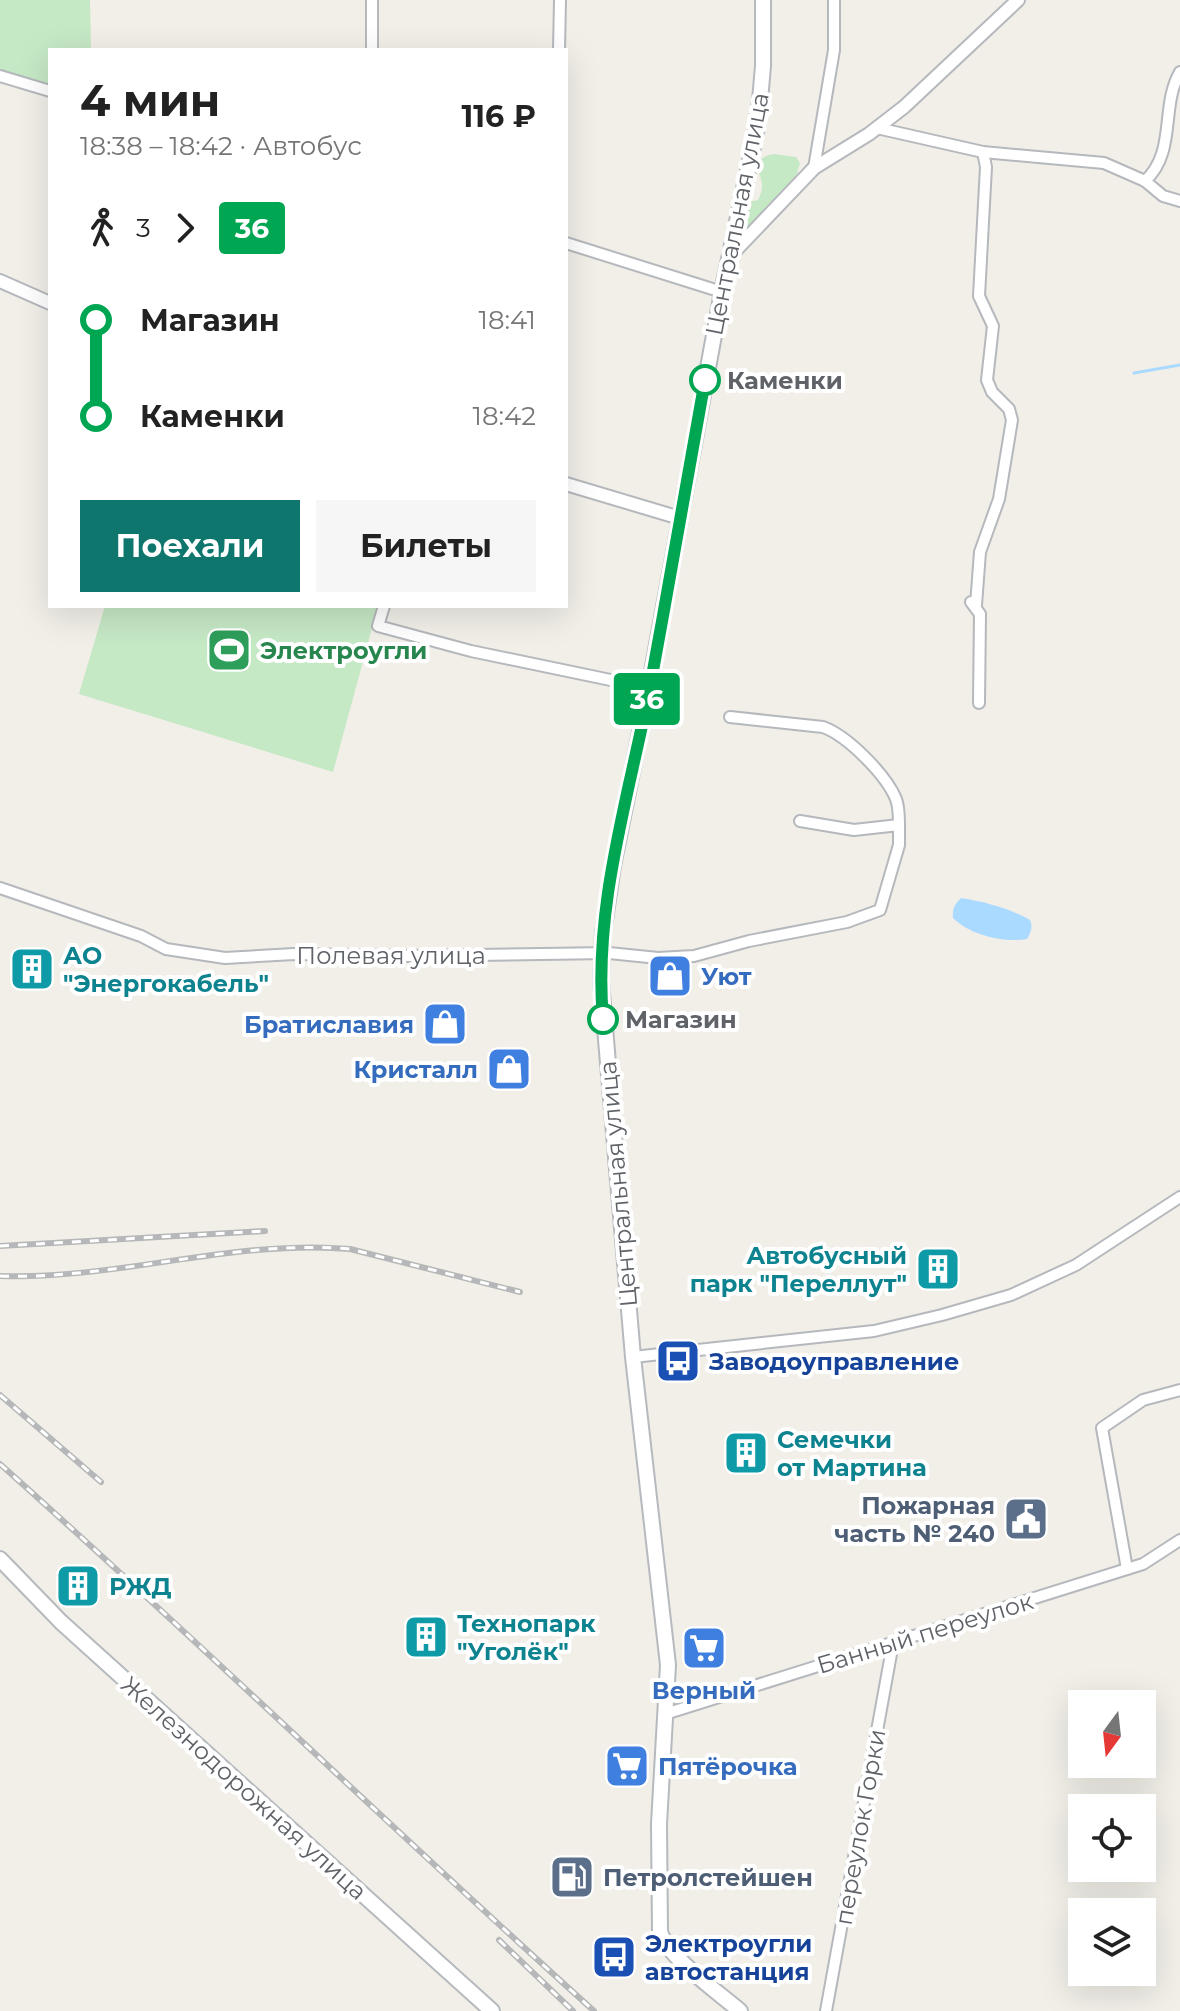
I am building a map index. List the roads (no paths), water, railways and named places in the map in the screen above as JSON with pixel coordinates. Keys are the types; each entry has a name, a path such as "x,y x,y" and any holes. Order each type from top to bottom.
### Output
{"main road":[{"name":"Центральная улица","path":"740,2011 676,1955 660,1932 659,1824 668,1683 667,1647 633,1357 602,1004 601,953 613,866 760,107 763,0"},
{"name":"Железнодорожная улица","path":"0,1559 61,1622 492,2011"}],"street":[{"path":"372,0 372,48"},
{"path":"559,48 560,0"},
{"path":"814,168 832,62 834,0"},
{"path":"732,254 814,168 877,128 1018,0"},
{"path":"1145,181 1160,164 1166,148 1173,89 1180,72"},
{"path":"0,76 48,90"},
{"path":"877,128 983,152 1104,163 1145,181 1163,196 1180,201"},
{"path":"979,703 980,614 971,602 976,605 980,552 999,499 1012,420 1009,409 992,392 987,380 993,326 979,296 986,167 983,152"},
{"path":"568,244 722,292"},
{"path":"0,281 48,302"},
{"path":"568,485 680,518"},
{"path":"383,608 378,626 471,651 649,688"},
{"path":"730,717 823,727 845,738 890,787 898,804 899,825 854,830 800,821"},
{"name":"Полевая улица","path":"0,888 141,936 166,949 225,958 294,954 601,953 658,958 694,956 749,941 862,918 880,910 899,845 899,825"},
{"path":"633,1357 874,1331 1011,1295 1076,1265 1180,1197"},
{"path":"1127,1569 1102,1428 1143,1400 1180,1390"},
{"name":"Банный переулок","path":"665,1714 1143,1564 1180,1540"},
{"name":"переулок Горки","path":"826,2011 893,1643"}],"water":[{"path":"961,898 997,906 1030,920 1031,930 1027,939 1008,940 968,929 953,918 954,906"}],"waterway":[{"path":"1134,373 1180,365"}],"railway":[{"path":"0,1246 265,1231"},
{"path":"0,1276 88,1272 219,1254 306,1247 350,1249 520,1292"},
{"path":"0,1395 101,1482"},
{"path":"0,1464 594,2011"},
{"path":"499,1940 573,2011"}],"place":[{"name":"Каменки","path":"705,380"},
{"name":"Электроугли","path":"229,650"},
{"name":"АО \"Энергокабель\"","path":"32,969"},
{"name":"Уют","path":"670,976"},
{"name":"Магазин","path":"603,1019"},
{"name":"Братиславия","path":"445,1024"},
{"name":"Кристалл","path":"509,1069"},
{"name":"Автобусный парк \"Переллут\"","path":"938,1269"},
{"name":"Заводоуправление","path":"678,1361"},
{"name":"Семечки от Мартина","path":"746,1453"},
{"name":"Пожарная часть № 240","path":"1026,1519"},
{"name":"РЖД","path":"78,1586"},
{"name":"Технопарк \"Уголёк\"","path":"426,1637"},
{"name":"Верный","path":"704,1648"},
{"name":"Пятёрочка","path":"627,1766"},
{"name":"Петролстейшен","path":"572,1877"},
{"name":"Электроугли автостанция","path":"614,1957"}]}
